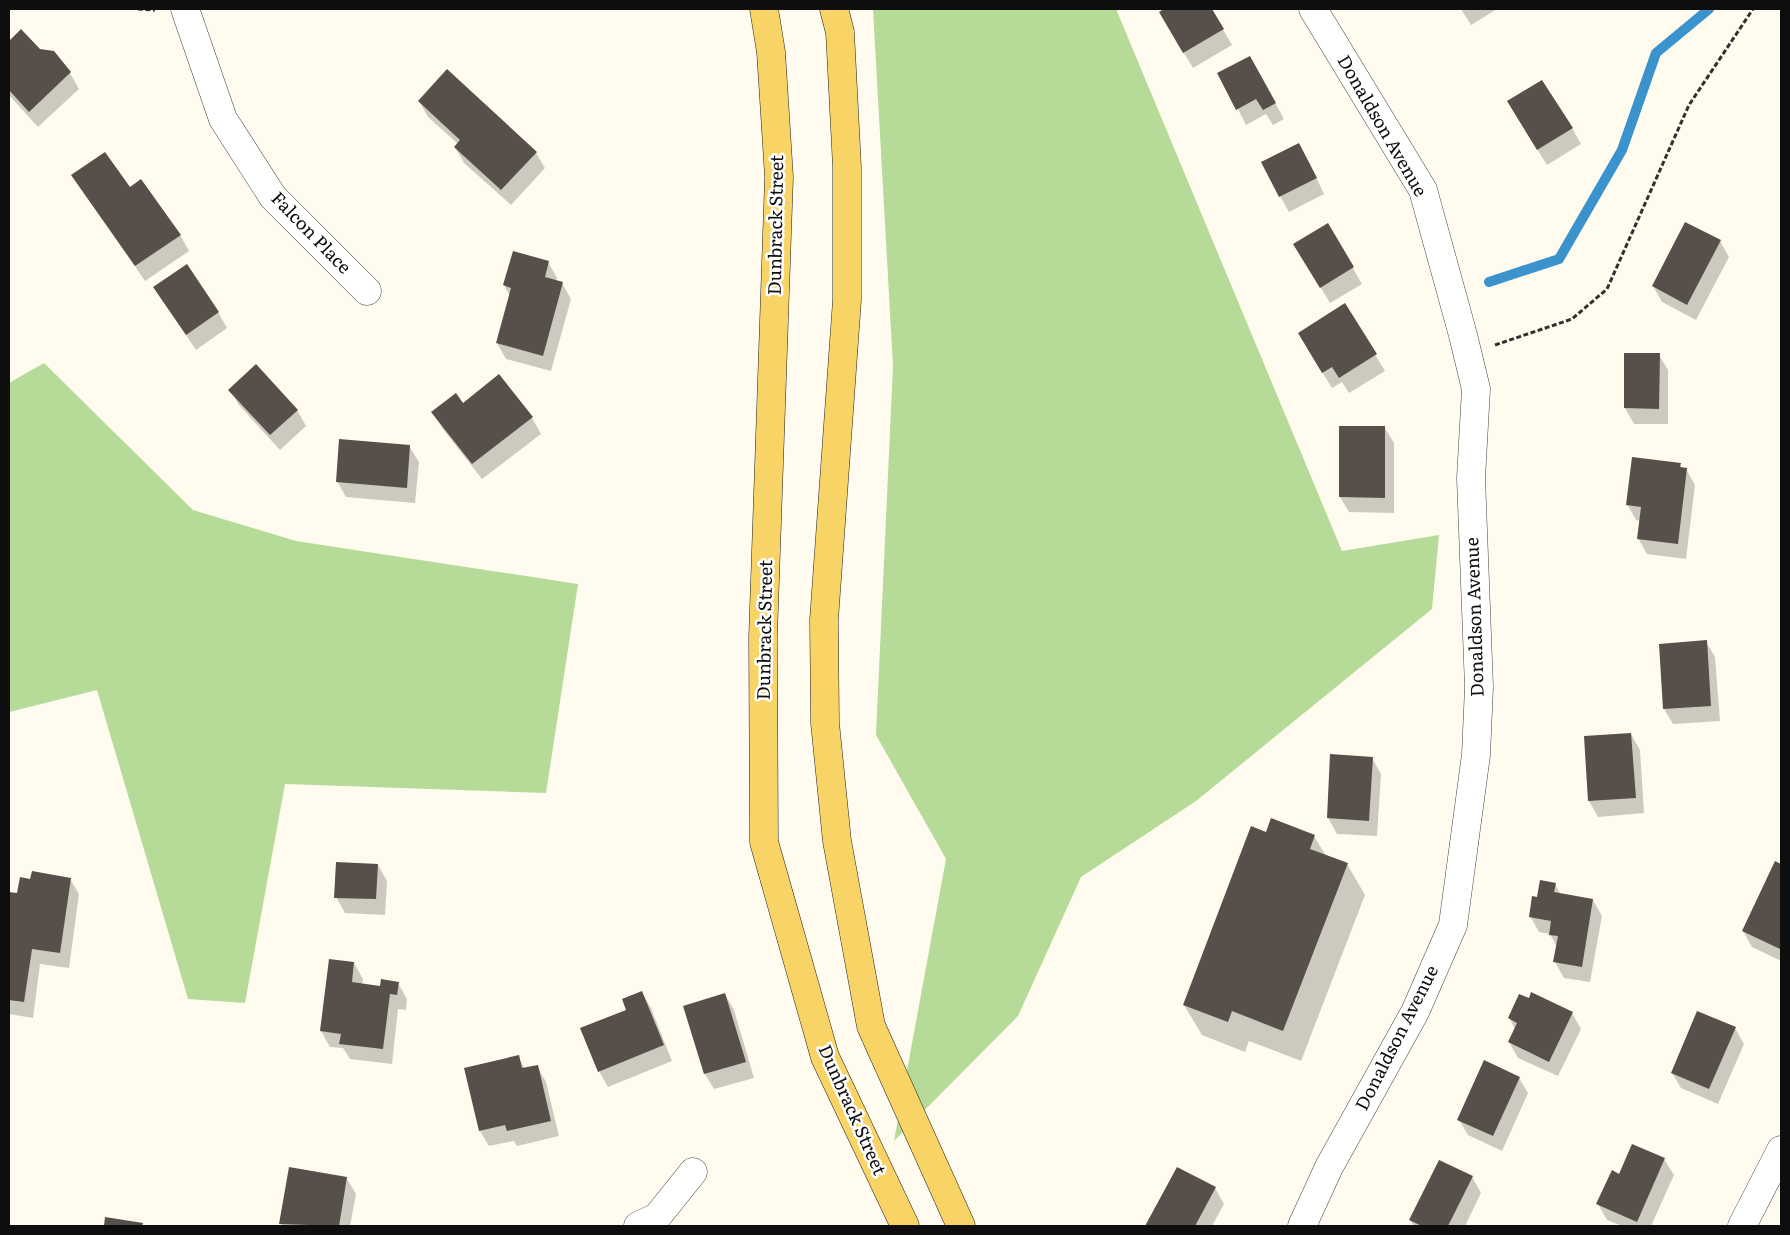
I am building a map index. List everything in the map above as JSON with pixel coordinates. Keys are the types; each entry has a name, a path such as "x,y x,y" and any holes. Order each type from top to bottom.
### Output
{"main road":[{"name":"Dunbrack Street","path":"764,9 771,52 779,177 763,637 764,842 826,1057 905,1226"},
{"path":"834,9 840,32 847,167 847,300 824,620 825,723 837,841 871,1026 961,1226"}],"street":[{"name":"Falcon Place","path":"185,9 223,120 273,197 367,291"},
{"name":"Donaldson Avenue","path":"1302,1226 1329,1168 1415,1012 1453,925 1476,755 1479,687 1471,478 1476,389 1468,354 1423,190 1313,9"},
{"path":"1742,1226 1781,1150"},
{"path":"638,1226 658,1216 693,1172"}],"path":[{"path":"1468,354 1572,319 1607,289 1689,105 1753,9"}],"green space":[{"path":"873,9 1116,9 1342,551 1439,535 1432,609 1196,801 1081,877 1018,1016 894,1141 946,859 876,735 893,366"},
{"path":"44,363 193,510 296,541 578,584 546,793 285,784 245,1003 188,999 97,690 9,712 9,383"}],"building":[{"path":"1164,9 1212,9 1224,29 1183,53 1159,12"},
{"path":"21,29 40,49 54,51 71,72 29,112 9,90 9,41"},
{"path":"1250,56 1276,103 1263,110 1256,99 1236,110 1217,73"},
{"path":"447,69 537,152 501,190 454,147 460,140 418,101"},
{"path":"1542,80 1573,128 1537,150 1507,101"},
{"path":"1299,143 1317,178 1279,197 1261,162"},
{"path":"105,152 130,187 141,179 181,235 135,266 71,175"},
{"path":"1685,222 1721,240 1687,305 1652,286"},
{"path":"1328,223 1354,267 1320,288 1293,244"},
{"path":"513,251 549,261 545,277 563,282 543,356 496,343 511,288 503,285"},
{"path":"187,264 219,312 186,335 153,287"},
{"path":"1345,303 1377,354 1339,378 1332,367 1322,373 1298,333"},
{"path":"1624,353 1660,353 1659,409 1624,408"},
{"path":"256,364 298,410 270,435 228,390"},
{"path":"499,374 533,417 472,464 431,412 456,393 463,403"},
{"path":"1339,426 1385,426 1385,498 1339,497"},
{"path":"339,439 410,445 407,488 336,482"},
{"path":"1632,457 1681,463 1680,467 1687,468 1678,544 1637,539 1641,507 1626,505"},
{"path":"1707,640 1711,706 1663,709 1659,644"},
{"path":"1631,733 1636,798 1588,801 1584,736"},
{"path":"1330,754 1373,757 1369,821 1327,818"},
{"path":"1271,818 1315,835 1310,849 1348,863 1283,1031 1232,1011 1228,1022 1183,1005 1251,826 1266,832"},
{"path":"1775,861 1781,864 1780,949 1742,931"},
{"path":"336,862 378,864 376,899 334,898"},
{"path":"32,871 71,878 60,953 32,949 24,1002 9,1000 9,892 17,893 20,877 30,879"},
{"path":"1540,880 1556,883 1554,892 1593,899 1582,967 1553,962 1558,936 1549,935 1551,921 1529,917 1532,896 1537,897"},
{"path":"329,959 354,962 352,982 380,986 381,979 399,982 397,995 390,994 383,1049 339,1044 341,1034 320,1031"},
{"path":"642,991 664,1045 598,1072 580,1028 626,1010 622,999"},
{"path":"1531,992 1573,1012 1549,1062 1508,1042 1517,1023 1508,1018 1519,994 1529,998"},
{"path":"725,993 746,1062 704,1074 683,1006"},
{"path":"1697,1011 1736,1027 1709,1089 1671,1073"},
{"path":"519,1055 522,1068 538,1065 551,1121 507,1131 505,1125 479,1131 464,1068"},
{"path":"1484,1060 1520,1077 1493,1136 1457,1120"},
{"path":"1632,1144 1665,1158 1637,1222 1596,1204 1612,1170 1619,1174"},
{"path":"1439,1160 1473,1176 1448,1226 1422,1226 1409,1220"},
{"path":"289,1167 347,1177 339,1226 279,1224"},
{"path":"1177,1167 1216,1187 1195,1226 1145,1226"},
{"path":"105,1217 143,1223 142,1226 104,1226"}],"waterway":[{"path":"1489,282 1559,259 1622,150 1656,53 1709,9"}]}
